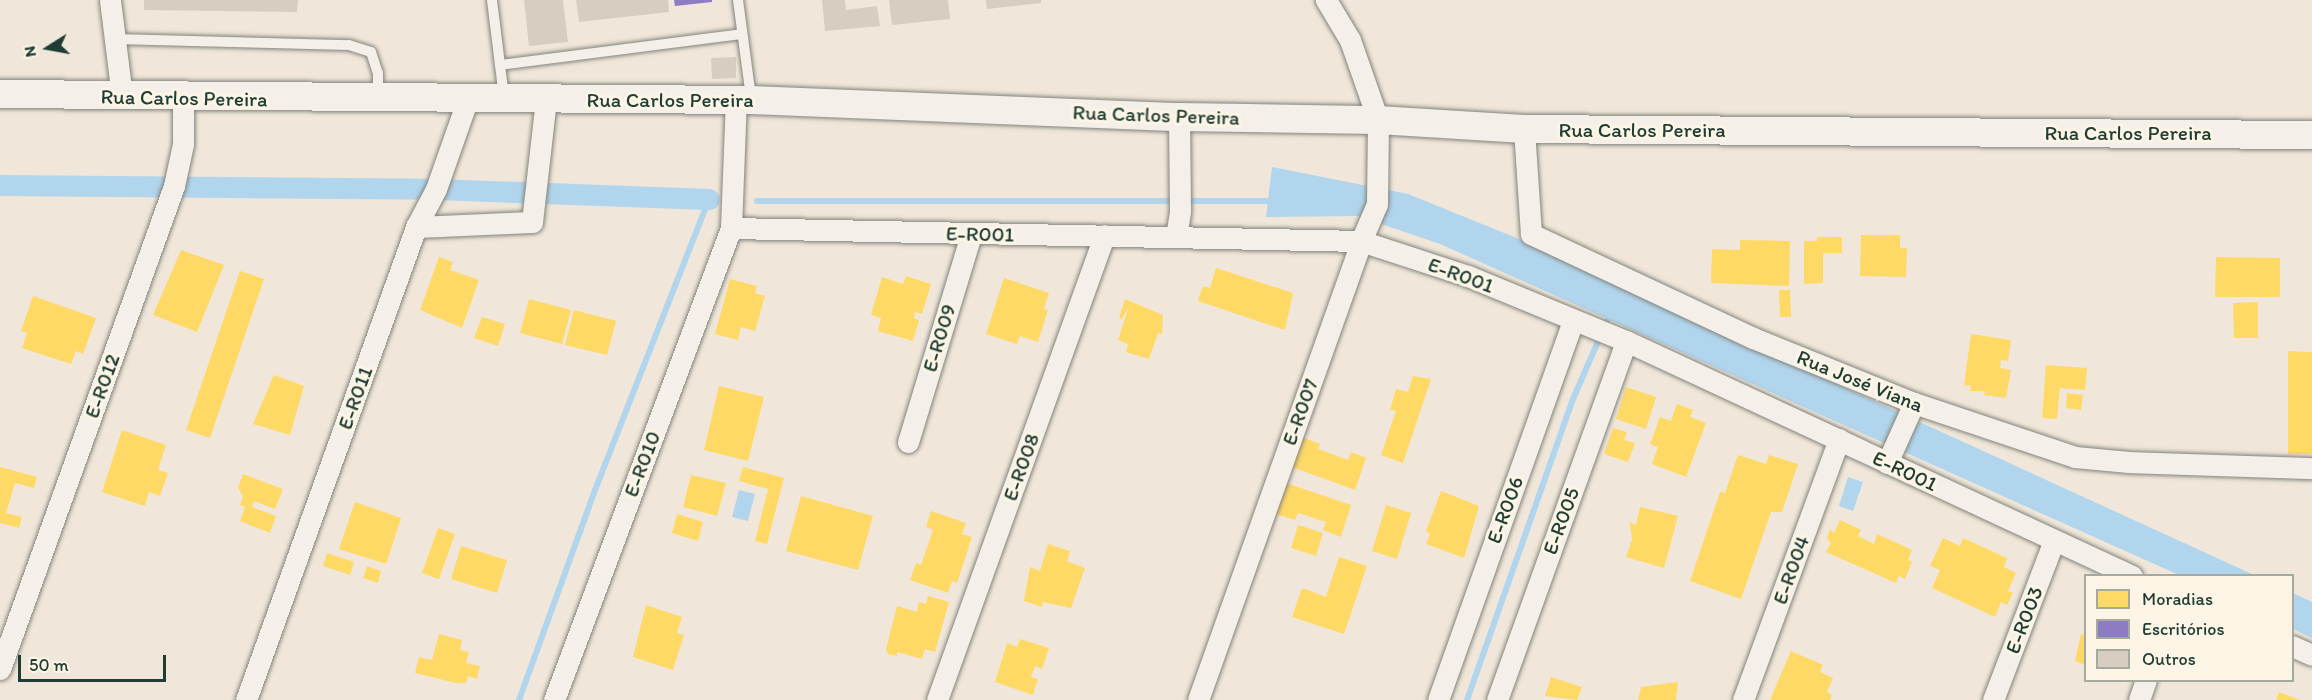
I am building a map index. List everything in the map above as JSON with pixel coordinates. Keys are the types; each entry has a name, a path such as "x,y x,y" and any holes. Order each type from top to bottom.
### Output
{"street":[{"path":"110,0 122,97"},
{"name":"E-R007","path":"1198,700 1360,241 1377,204 1378,120 1350,40 1326,0"},
{"name":"Rua Carlos Pereira","path":"0,94 378,100 468,98 744,100 1179,117 1378,120 1524,129 2312,135"},
{"name":"E-R012","path":"0,669 4,644 174,186 183,144 183,98"},
{"name":"E-R011","path":"246,700 416,227 436,189 468,98"},
{"path":"416,227 532,222 546,99"},
{"name":"E-R010","path":"554,700 731,228 744,100"},
{"path":"1176,237 1181,188 1179,117"},
{"name":"Rua José Viana","path":"1524,129 1531,234 1753,338 1914,403 2075,457 2129,462 2312,468"},
{"name":"E-R001","path":"731,228 1360,241 1468,276 1626,341 2128,574"},
{"name":"E-R009","path":"908,442 971,234"},
{"name":"E-R008","path":"937,700 1104,235"},
{"name":"E-R006","path":"1438,700 1573,320"},
{"name":"E-R005","path":"1497,700 1626,341"},
{"path":"1887,463 1914,403"},
{"name":"E-R004","path":"1743,700 1839,440"},
{"name":"E-R003","path":"1994,700 2054,540"},
{"path":"2294,647 2312,655"},
{"path":"2139,700 2146,682"}],"lane":[{"path":"492,0 504,98"},
{"path":"738,0 742,34 744,100"},
{"path":"500,65 742,34"},
{"path":"114,39 349,45 371,52 378,73 378,100"}],"water":[{"path":"1272,167 1408,194 1524,241 2252,574 2177,574 1440,244 1358,216 1266,217"},
{"path":"1848,477 1863,482 1853,511 1839,506"},
{"path":"739,490 755,494 748,521 732,517"},
{"path":"2294,593 2312,602 2312,638 2294,629"}],"building: Moradias":[{"path":"1861,235 1900,235 1900,248 1907,248 1906,277 1860,276"},
{"path":"1817,237 1842,237 1842,253 1823,253 1823,283 1804,284 1804,241 1817,241"},
{"path":"1740,240 1790,241 1789,286 1711,283 1712,249 1740,250"},
{"path":"181,250 224,265 197,332 153,315"},
{"path":"439,257 453,262 450,270 479,280 462,328 420,310"},
{"path":"2216,257 2280,258 2280,297 2215,297"},
{"path":"1216,268 1293,293 1285,330 1198,301 1203,286 1210,288"},
{"path":"240,271 264,279 210,438 186,430"},
{"path":"906,276 931,284 922,314 915,312 914,318 919,320 913,341 878,331 881,318 871,315 882,277 903,284"},
{"path":"1004,278 1049,293 1044,309 1048,310 1038,342 1020,336 1017,344 986,334"},
{"path":"730,279 757,286 755,293 765,296 755,331 741,327 738,340 715,334"},
{"path":"1779,290 1790,290 1791,317 1780,317"},
{"path":"33,296 96,318 83,354 76,351 71,364 22,348 27,333 21,331"},
{"path":"529,299 571,310 562,344 520,333"},
{"path":"1125,299 1163,315 1162,334 1158,333 1149,359 1126,352 1128,344 1118,340 1129,306 1122,319 1119,318"},
{"path":"2258,302 2258,338 2234,338 2233,303"},
{"path":"574,310 616,321 607,355 565,345"},
{"path":"482,317 505,324 498,346 474,338"},
{"path":"1971,334 2011,340 2008,361 2001,360 2000,368 2011,370 2006,398 1984,395 1985,391 1970,391 1971,386 1964,385"},
{"path":"2288,351 2312,352 2312,454 2288,454"},
{"path":"2046,365 2087,368 2085,390 2060,388 2057,419 2042,418"},
{"path":"274,375 304,386 290,435 253,424"},
{"path":"1413,376 1431,379 1403,463 1381,455 1396,411 1390,410 1396,389 1408,392"},
{"path":"719,386 764,397 748,461 704,450"},
{"path":"1626,387 1656,397 1646,429 1616,419"},
{"path":"2067,393 2083,395 2081,410 2066,408"},
{"path":"1677,404 1693,410 1690,417 1706,423 1686,477 1652,464 1658,447 1650,444 1660,417 1671,421"},
{"path":"1613,428 1627,432 1624,440 1635,443 1628,462 1604,454"},
{"path":"122,430 166,445 158,470 168,473 160,496 149,492 145,506 102,492"},
{"path":"1302,437 1320,444 1318,449 1348,460 1351,452 1366,458 1355,490 1292,467"},
{"path":"1738,455 1766,464 1769,455 1798,464 1782,512 1771,512 1741,599 1690,581 1720,492 1725,493"},
{"path":"0,467 37,477 34,488 15,483 6,513 22,517 19,528 0,523"},
{"path":"743,467 784,478 767,544 755,541 768,489 739,481"},
{"path":"243,474 283,489 275,509 254,501 252,507 276,516 270,533 240,521 245,507 240,505 243,496 238,488"},
{"path":"691,475 726,483 717,516 683,507"},
{"path":"1286,483 1351,505 1341,537 1323,530 1326,522 1298,513 1295,520 1276,514"},
{"path":"1441,491 1479,506 1464,558 1426,544 1430,534 1426,531"},
{"path":"801,496 873,516 858,570 786,551"},
{"path":"355,502 401,518 386,564 339,549"},
{"path":"1386,505 1411,513 1397,559 1372,551"},
{"path":"1640,507 1678,516 1664,568 1626,557 1632,540 1630,522 1636,525"},
{"path":"931,511 966,523 962,534 972,537 957,583 952,581 948,593 910,580 916,563 921,565 933,530 926,527"},
{"path":"677,514 703,522 698,541 672,533"},
{"path":"1840,520 1861,530 1858,536 1874,544 1877,534 1912,550 1908,560 1912,562 1905,579 1899,576 1896,583 1826,552 1831,543 1827,539 1830,529 1834,533"},
{"path":"1298,525 1323,533 1316,556 1291,548"},
{"path":"438,528 455,534 439,579 422,573"},
{"path":"1943,538 1960,546 1963,538 2007,558 2004,567 2016,573 2008,591 2013,593 2007,605 2001,602 1995,617 1932,588 1940,570 1930,566"},
{"path":"1048,544 1070,551 1067,561 1085,568 1071,608 1043,602 1042,607 1024,601 1030,567 1040,571"},
{"path":"461,546 507,560 497,593 451,579"},
{"path":"327,553 354,562 350,575 323,566"},
{"path":"1339,557 1367,566 1344,634 1292,617 1302,588 1326,597"},
{"path":"367,566 381,571 378,583 363,578"},
{"path":"928,596 949,602 935,652 925,649 922,659 897,652 897,656 888,654 886,649 897,606 917,612 919,602 926,604"},
{"path":"646,605 682,617 677,633 684,635 673,670 633,657"},
{"path":"439,634 462,640 460,650 469,652 466,663 480,666 477,679 468,676 466,683 456,683 415,673 419,657 432,660"},
{"path":"2081,634 2084,635 2084,664 2075,661"},
{"path":"1020,639 1049,648 1042,669 1035,666 1031,677 1038,679 1033,695 995,682 1007,643 1017,647"},
{"path":"1791,651 1823,665 1820,672 1833,678 1827,692 1832,695 1830,700 1770,700"},
{"path":"1551,677 1582,687 1577,700 1545,696"},
{"path":"1678,682 1676,700 1638,700 1641,687"},
{"path":"2279,692 2300,700 2276,700"}],"building: Escritórios":[{"path":"674,0 712,0 712,2 675,6"}],"building: Outros":[{"path":"144,0 298,0 297,12 144,10"},
{"path":"524,0 563,0 568,42 529,46"},
{"path":"576,0 668,0 669,12 579,22"},
{"path":"822,0 845,0 846,10 877,6 880,26 825,31"},
{"path":"889,0 948,0 950,19 892,25"},
{"path":"986,0 1041,0 1041,3 987,9"},
{"path":"736,57 736,78 712,79 711,58"}],"waterway":[{"path":"0,185 436,189 709,199"},
{"path":"519,700 597,485 709,199"},
{"path":"757,201 1275,201"},
{"path":"1467,700 1573,399 1610,314"}]}
